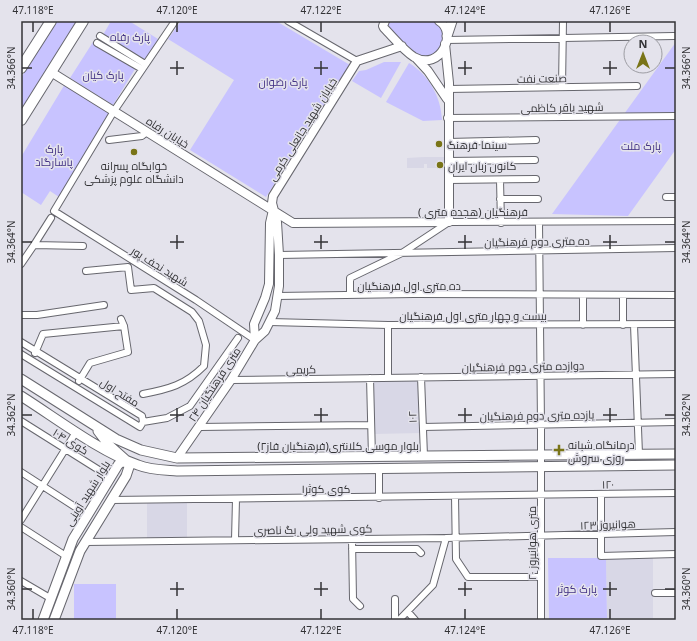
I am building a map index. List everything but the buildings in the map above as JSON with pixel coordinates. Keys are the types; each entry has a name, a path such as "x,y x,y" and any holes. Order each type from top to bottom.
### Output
{"main road":[{"path":"21,120 83,21"},
{"path":"446,40 452,21"},
{"path":"22,64 49,22"},
{"name":"بلوار موسی کلانتری(فرهنگیان فاز۲)","path":"21,379 116,439 141,450 177,458 676,454"},
{"name":"بلوار موسی کلانتری(فرهنگیان فاز۲)","path":"21,396 76,432 127,460 138,466 154,469 676,465"},
{"path":"95,427 108,444 127,460 165,463 177,458"},
{"name":"بلوار شهید آوینی","path":"43,620 66,556 86,514 120,462 127,460 129,467 126,476 85,542 54,620"}],"street":[{"path":"114,111 176,21"},
{"path":"288,21 357,61 402,46"},
{"path":"383,21 384,28 428,71 448,99"},
{"path":"350,295 350,278 402,253 449,222 446,40 445,27 439,21"},
{"path":"562,87 563,21"},
{"path":"100,36 143,67"},
{"path":"446,40 674,36"},
{"path":"415,58 426,61 436,58 442,53 446,40"},
{"path":"97,43 143,67"},
{"name":"خیابان شهید جانعلی کرمی","path":"273,210 273,196 357,61"},
{"name":"خیابان رفاه","path":"51,72 273,210"},
{"name":"صنعت نفت","path":"448,89 636,86"},
{"name":"شهید نجف پور","path":"114,111 54,211 196,300 255,340"},
{"name":"شهید باقر کاظمی","path":"447,118 676,116"},
{"path":"109,140 142,136 147,132"},
{"path":"448,142 536,140"},
{"path":"448,161 536,160"},
{"path":"449,180 536,179"},
{"path":"500,180 501,223"},
{"path":"666,197 676,197"},
{"path":"500,199 538,198"},
{"path":"273,210 293,222 278,232"},
{"name":"۲۴ متری فرهنگیان","path":"177,458 200,427 255,340 265,331 275,311 279,286 279,255 278,232 273,210"},
{"name":"۲۴ متری فرهنگیان","path":"255,340 254,324 269,284 270,223 273,210"},
{"path":"21,264 51,218"},
{"name":"فرهنگیان (هجده متری )","path":"293,222 501,223 676,221"},
{"name":"۲۰ متری هوانیروز","path":"539,222 541,325 541,620"},
{"path":"34,245 83,246"},
{"name":"ده متری دوم فرهنگیان","path":"279,255 676,248"},
{"path":"86,271 128,267 131,290 154,288 192,312 199,321 206,345 204,366 192,378 173,388 143,394"},
{"path":"583,295 583,325"},
{"path":"623,295 623,325"},
{"name":"ده متری اول فرهنگیان","path":"277,296 676,295"},
{"path":"21,315 37,315 104,305"},
{"path":"76,388 90,363 128,352 124,326 121,319"},
{"name":"بیست و چهار متری اول فرهنگیان","path":"270,322 388,325 676,324"},
{"path":"634,324 639,454"},
{"path":"388,325 388,378"},
{"path":"30,360 36,352 43,334 124,326"},
{"path":"143,422 167,418 190,406 238,338"},
{"name":"مفتح اول","path":"21,342 142,416 143,422 140,427 21,354"},
{"path":"204,366 213,373"},
{"name":"دوازده متری دوم فرهنگیان","path":"370,378 676,374"},
{"name":"۱۰۲","path":"421,377 424,456"},
{"path":"370,378 372,457"},
{"name":"کریمی","path":"231,380 370,378"},
{"name":"کوی ۱۰۴","path":"21,421 110,477"},
{"name":"یازده متری دوم فرهنگیان","path":"423,426 676,422"},
{"path":"200,427 371,425"},
{"path":"21,520 76,432"},
{"path":"379,468 379,498"},
{"path":"21,472 86,514"},
{"name":"۱۲۰","path":"541,495 676,493"},
{"path":"601,494 601,556 676,554"},
{"name":"کوی کوثر۱","path":"111,500 541,495"},
{"path":"455,496 456,559 468,577 541,577"},
{"path":"235,540 236,499"},
{"path":"21,527 66,556"},
{"name":"۱۲۳ هوانیروز","path":"541,536 676,532"},
{"name":"کوی شهید ولی بگ ناصری","path":"85,542 541,536"},
{"path":"399,620 433,585 446,538"},
{"path":"352,539 353,599 360,606"},
{"path":"352,549 417,549 421,553"},
{"path":"21,581 50,598"},
{"path":"656,593 676,593"},
{"path":"395,599 395,620"},
{"path":"408,612 415,620"}],"shaded area":[{"path":"444,157 445,168 427,168 427,164 424,164 424,168 407,168 407,158"},
{"path":"373,380 420,380 421,433 374,434"},
{"path":"147,503 187,503 187,538 147,538"},
{"path":"606,558 653,558 653,618 607,618"}],"green space":[{"path":"57,21 77,21 21,110 21,78"},
{"name":"پارک رفاه","path":"111,21 129,21 158,39 145,60 103,35"},
{"name":"پارک رضوان","path":"181,21 276,21 350,65 266,197 190,150 234,80 168,39"},
{"path":"436,21 440,23 444,42 441,49 434,57 415,57 385,23"},
{"name":"پارک کیان","path":"93,42 135,69 113,105 70,78"},
{"name":"پارک ملت","path":"676,42 676,149 628,216 552,214 653,74 663,74 663,60"},
{"path":"384,62 401,62 381,98 352,81 359,71 366,70"},
{"path":"409,63 428,80 433,87 439,103 442,120 423,121 386,102"},
{"name":"پارک پاسارگاد","path":"65,84 110,112 59,197 50,191 41,205 21,192 21,157"},
{"name":"پارک کوثر","path":"548,558 606,558 607,618 549,619"},
{"path":"74,584 116,584 116,620 74,620"}],"place":[{"name":"سینما فرهنگ","path":"439,144"},
{"name":"خوابگاه پسرانه دانشگاه علوم پزشکی","path":"134,152"},
{"name":"کانون زبان ایران","path":"440,165"},
{"name":"درمانگاه شبانه روزی سروش","path":"559,450"}]}
